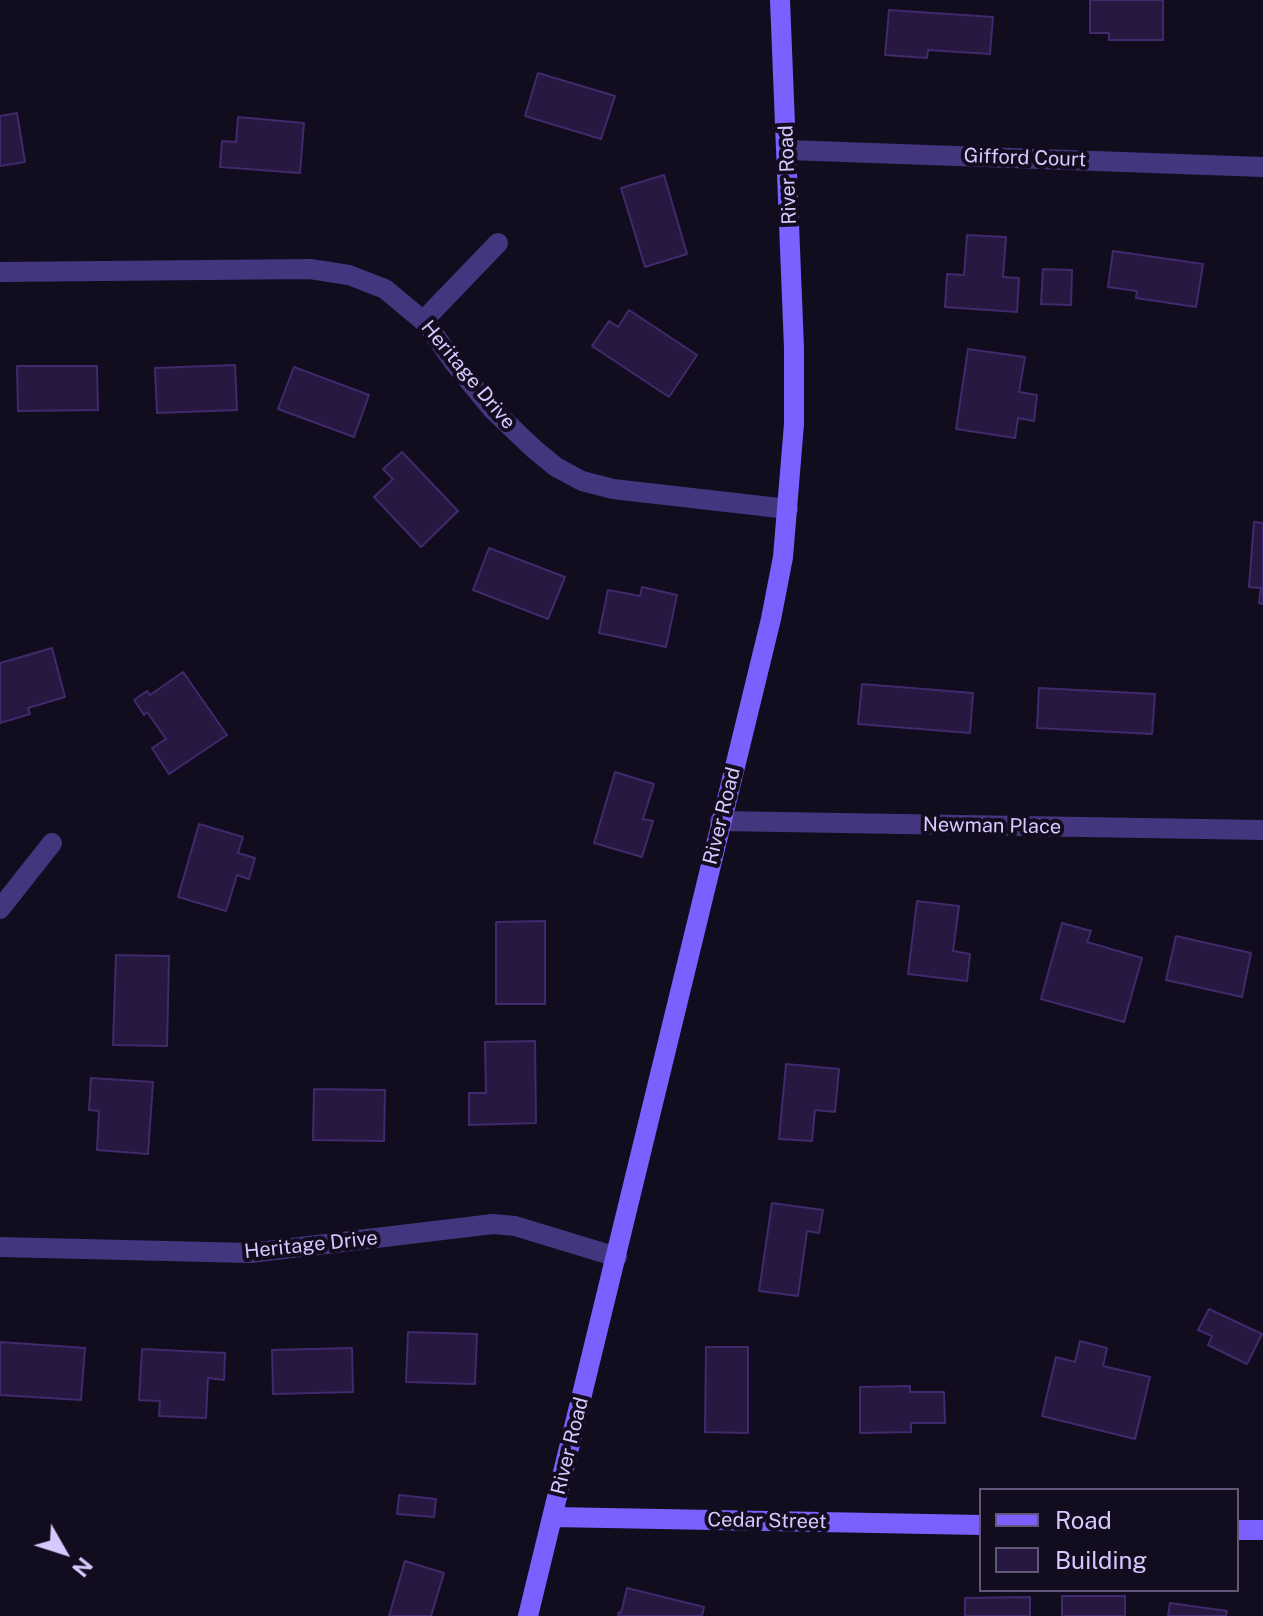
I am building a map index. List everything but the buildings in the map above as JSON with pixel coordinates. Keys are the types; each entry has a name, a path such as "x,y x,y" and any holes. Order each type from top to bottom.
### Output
{"street":[{"name":"River Road","path":"528,1616 771,619 783,557 794,424 794,348 780,0"},
{"name":"Gifford Court","path":"788,150 1263,167"},
{"path":"423,321 498,243"},
{"name":"Heritage Drive","path":"0,272 329,270 367,280 385,289 423,321 492,409 556,467 582,481 613,489 788,509"},
{"name":"Newman Place","path":"720,821 1263,830"},
{"path":"0,909 52,843"},
{"name":"Heritage Drive","path":"0,1247 250,1253 493,1224 515,1226 617,1257"},
{"name":"Cedar Street","path":"553,1517 979,1525"},
{"path":"1239,1530 1263,1530"}]}
